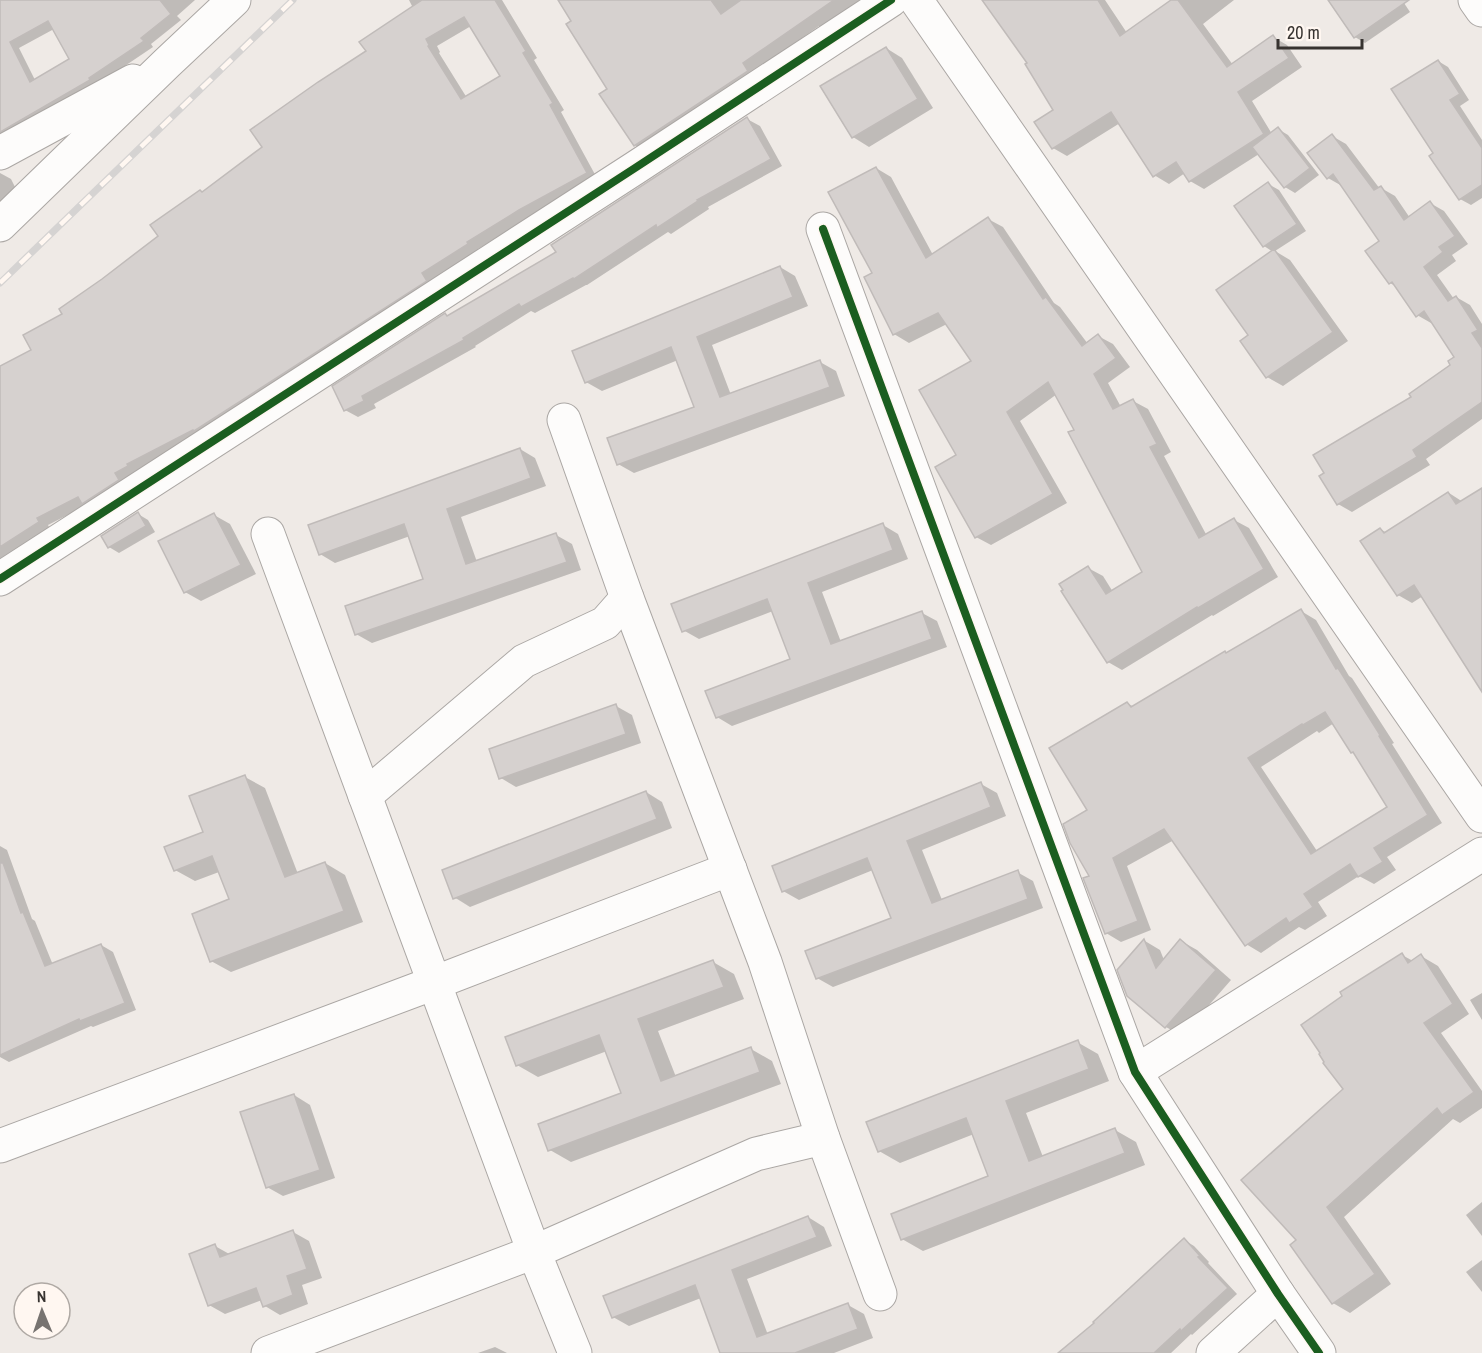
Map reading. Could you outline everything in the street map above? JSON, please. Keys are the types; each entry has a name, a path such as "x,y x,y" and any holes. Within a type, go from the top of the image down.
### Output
{"street":[{"path":"0,225 234,0"},
{"path":"0,579 891,0"},
{"path":"916,0 1482,816"},
{"path":"1475,0 1482,10"},
{"path":"0,153 167,63"},
{"path":"823,229 1135,1071 1278,1294 1319,1353"},
{"path":"564,420 627,598 765,962 823,1138 880,1294"},
{"path":"268,534 534,1252 574,1353"},
{"path":"365,796 524,661 605,623 627,598"},
{"path":"1135,1071 1482,854"},
{"path":"0,1146 730,869"},
{"path":"268,1353 534,1252 756,1154 823,1138"},
{"path":"1213,1353 1278,1294"}],"building":[{"path":"0,0 160,0 171,14 141,38 144,41 89,78 90,80 0,132","holes":["48,21 69,59 30,82 10,42"]},
{"path":"422,0 495,0 526,51 523,53 553,103 550,105 587,173 519,210 467,242 468,244 422,273 427,281 194,431 127,464 128,466 115,473 119,480 82,504 78,497 37,518 39,522 0,547 0,366 31,350 23,335 62,314 59,309 158,236 150,225 200,190 202,192 262,147 250,130 366,51 359,42","holes":["464,17 500,76 461,99 426,39"]},
{"path":"558,0 711,0 721,14 741,0 834,0 743,63 748,71 634,146 599,94 607,89 566,24 571,21"},
{"path":"982,0 1098,0 1120,36 1171,0 1178,0 1227,67 1273,35 1289,58 1238,92 1264,134 1189,182 1176,162 1153,177 1111,112 1052,149 1034,122 1053,110 1025,64 1027,63"},
{"path":"1328,0 1409,0 1354,38"},
{"path":"886,47 918,99 852,138 820,86"},
{"path":"1438,60 1460,94 1450,100 1482,148 1482,185 1459,200 1429,156 1433,153 1391,89"},
{"path":"747,117 771,159 697,200 657,228 656,225 574,279 521,307 519,304 463,338 464,340 362,396 364,401 344,411 332,386 445,313 447,316 556,252 551,245"},
{"path":"1278,127 1310,168 1284,188 1252,147"},
{"path":"1332,134 1374,190 1381,186 1404,220 1430,201 1455,236 1439,247 1443,252 1424,267 1448,301 1456,296 1478,330 1472,333 1482,348 1482,402 1413,450 1417,457 1337,505 1319,476 1324,473 1313,455 1411,397 1409,394 1450,365 1448,361 1454,357 1424,311 1416,317 1392,282 1389,284 1365,251 1379,241 1333,174 1327,179 1307,153"},
{"path":"876,167 926,258 988,217 1043,299 1046,297 1082,346 1098,334 1116,358 1094,374 1113,409 1133,399 1157,444 1150,447 1199,538 1234,518 1264,569 1197,607 1107,663 1061,591 1063,590 1059,584 1088,566 1106,594 1142,572 1068,432 1074,430 1048,382 1007,412 1053,494 975,538 935,467 956,455 919,390 971,361 938,313 893,335 864,277 872,273 828,192"},
{"path":"1268,182 1297,224 1263,247 1234,206"},
{"path":"1274,249 1333,332 1266,378 1240,341 1248,335 1216,290"},
{"path":"780,266 793,297 697,337 720,397 820,360 830,387 617,465 607,438 694,407 671,347 585,383 572,351"},
{"path":"520,448 531,478 447,509 466,564 556,533 567,562 355,635 345,606 423,579 404,524 319,555 308,525"},
{"path":"1482,488 1482,692 1414,585 1397,596 1360,541 1380,528 1384,533 1448,492 1456,504"},
{"path":"138,512 146,526 108,548 101,536"},
{"path":"214,513 241,565 184,593 158,541"},
{"path":"883,523 893,550 808,583 831,644 922,611 932,639 716,718 705,691 790,659 767,599 682,632 671,604"},
{"path":"1301,609 1428,815 1374,848 1383,862 1358,877 1350,864 1304,894 1313,907 1289,923 1286,918 1245,946 1164,829 1113,858 1138,921 1105,934 1083,878 1089,876 1070,843 1063,824 1087,810 1049,748 1127,702 1131,707 1225,651 1226,653","holes":["1325,712 1351,753 1353,752 1387,807 1311,854 1248,758"]},
{"path":"616,704 626,734 499,779 489,749"},
{"path":"245,775 285,877 325,862 344,911 210,962 192,914 229,899 212,856 174,871 164,847 203,832 189,796"},
{"path":"981,782 991,807 907,841 932,903 1018,870 1028,899 816,979 805,951 891,918 867,858 782,892 772,866"},
{"path":"646,791 657,819 453,899 442,870"},
{"path":"0,863 3,863 21,913 23,912 45,966 101,944 125,1003 80,1021 79,1019 0,1055"},
{"path":"1144,939 1156,968 1180,939 1216,970 1165,1028 1127,996 1117,970"},
{"path":"1402,953 1408,963 1421,954 1453,1004 1424,1023 1474,1092 1442,1115 1437,1108 1327,1207 1375,1274 1332,1304 1290,1245 1296,1240 1241,1180 1343,1089 1323,1063 1320,1053 1301,1025 1342,996 1340,992"},
{"path":"713,960 724,987 638,1019 661,1081 751,1047 760,1072 548,1151 538,1124 621,1093 599,1035 516,1066 505,1037"},
{"path":"1078,1040 1089,1069 1006,1101 1029,1161 1115,1128 1125,1153 901,1240 891,1214 988,1176 966,1118 878,1152 866,1122"},
{"path":"294,1094 320,1170 266,1188 240,1112"},
{"path":"808,1216 817,1237 732,1270 757,1337 848,1303 858,1329 795,1353 720,1353 695,1285 612,1318 603,1296"},
{"path":"293,1230 307,1269 287,1276 293,1295 263,1307 256,1288 208,1306 189,1254 215,1244 220,1257"},
{"path":"1184,1238 1200,1256 1198,1257 1228,1288 1181,1331 1180,1329 1154,1353 1058,1353 1094,1323"}],"railway":[{"path":"0,283 293,0"}],"cycle path":[{"path":"0,579 891,0"},
{"path":"823,229 1135,1072 1278,1294 1319,1353"}]}
